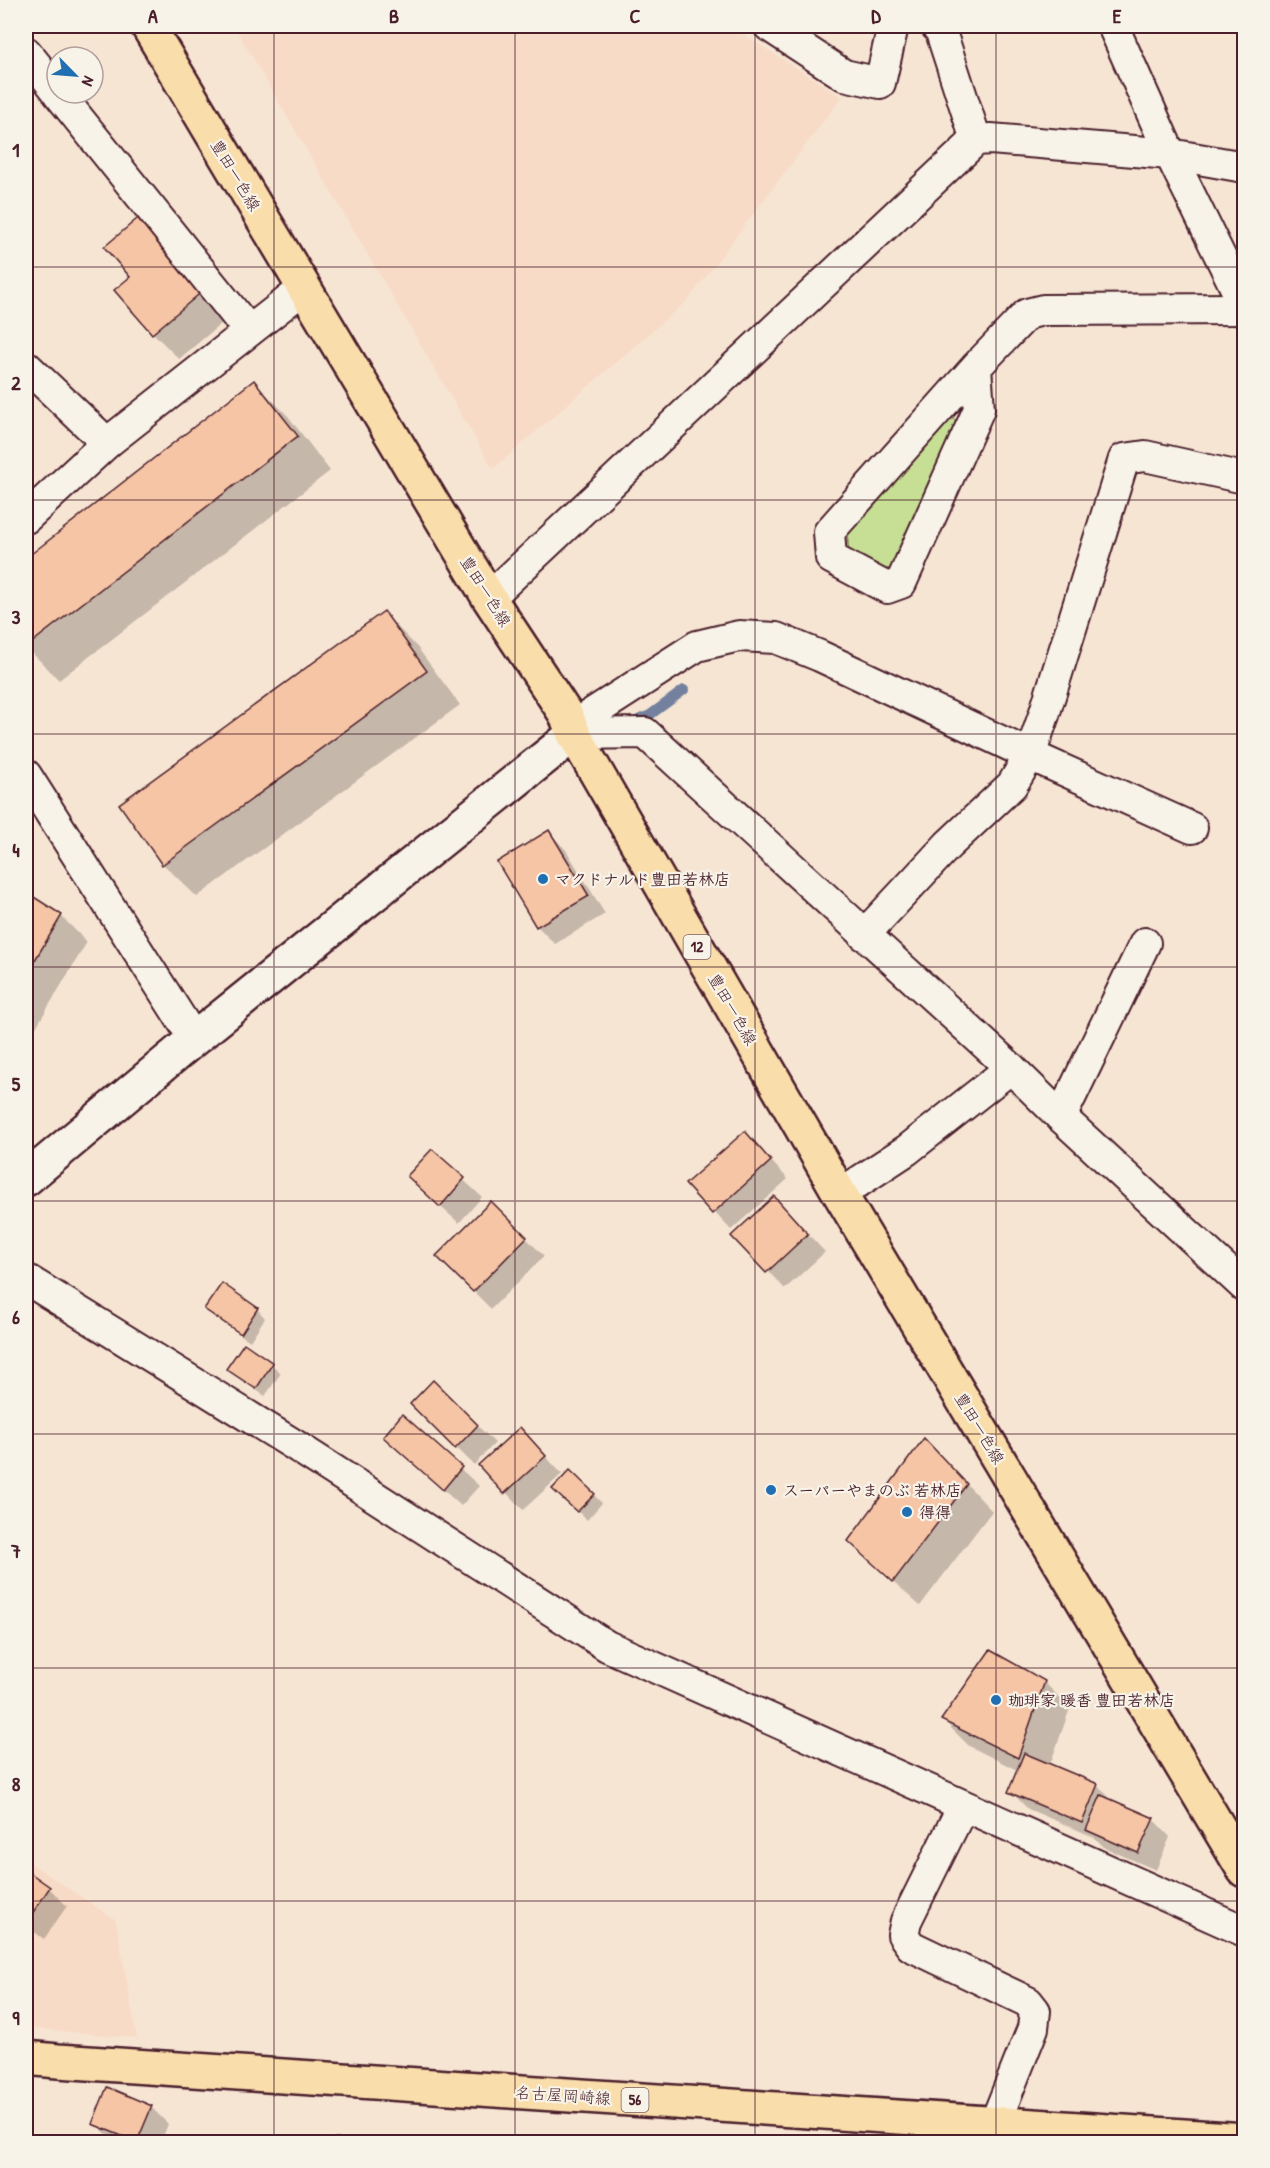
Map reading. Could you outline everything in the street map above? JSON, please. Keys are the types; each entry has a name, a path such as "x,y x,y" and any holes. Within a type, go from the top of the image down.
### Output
{"main road":[{"name":"豊田一色線","path":"148,26 489,598 565,713 840,1194 1245,1870"},
{"name":"名古屋岡崎線","path":"26,2058 1245,2140"}],"street":[{"path":"769,26 844,75 880,83 893,26"},
{"path":"936,26 940,29 976,140"},
{"path":"976,367 979,409 901,583 887,588 831,558 829,532 976,367 1027,314 1043,310 1245,307 1170,154 1113,26"},
{"path":"26,52 45,76"},
{"path":"68,105 249,331"},
{"path":"489,598 976,140 991,139 1170,154 1245,167"},
{"path":"26,518 107,443 303,289"},
{"path":"26,366 107,443"},
{"path":"864,935 948,845 1012,785 1030,755 1124,459 1145,456 1245,478"},
{"path":"26,1179 573,730 697,646 739,636 776,638 820,656 1192,828"},
{"path":"573,730 645,733 1245,1286"},
{"path":"26,775 194,1039"},
{"path":"1061,1117 1144,943"},
{"path":"840,1194 908,1150 1011,1068"},
{"path":"26,1280 283,1438 608,1646 1245,1931"},
{"path":"963,1806 906,1921 903,1935 911,1946 1028,2002 1035,2011 1033,2028 995,2123"}],"shaded area":[{"path":"234,26 730,26 842,97 688,300 493,469"},
{"path":"26,1860 116,1920 137,2038 26,2028"}],"green space":[{"path":"949,415 956,421 894,568 872,571 849,557 847,530"}],"building":[{"path":"144,213 204,290 152,334 114,290 130,277 104,247"},
{"path":"254,380 298,436 26,647 26,558"},
{"path":"384,611 427,671 162,865 119,804"},
{"name":"マクドナルド豊田若林店","path":"549,830 589,896 536,927 497,862"},
{"path":"26,892 62,915 26,975"},
{"path":"745,1131 771,1161 712,1214 685,1184"},
{"path":"432,1149 465,1178 440,1207 407,1176"},
{"path":"774,1196 808,1234 766,1273 731,1236"},
{"path":"491,1201 527,1237 473,1292 436,1256"},
{"path":"222,1283 258,1308 241,1334 204,1309"},
{"path":"244,1343 273,1363 256,1389 226,1369"},
{"path":"433,1380 478,1425 455,1449 410,1404"},
{"path":"402,1414 462,1467 443,1490 383,1437"},
{"path":"520,1427 546,1456 504,1494 478,1465"},
{"name":"得得","path":"924,1438 967,1484 893,1582 848,1541"},
{"path":"570,1470 595,1494 577,1512 552,1489"},
{"name":"珈琲家 暖香 豊田若林店","path":"990,1650 1045,1681 1018,1758 941,1720"},
{"path":"1024,1753 1098,1784 1082,1823 1008,1792"},
{"path":"1101,1795 1154,1818 1138,1853 1086,1830"},
{"path":"26,1870 50,1887 26,1923"},
{"path":"107,2087 152,2106 137,2142 92,2124"},
{"path":"26,2134 38,2142 26,2142"},
{"path":"338,2139 338,2142 295,2142"}],"waterway":[{"path":"631,723 650,715 684,690"}],"place":[{"name":"マクドナルド豊田若林店","path":"543,879"},
{"name":"スーパーやまのぶ 若林店","path":"771,1490"},
{"name":"得得","path":"907,1512"},
{"name":"珈琲家 暖香 豊田若林店","path":"996,1700"}]}
